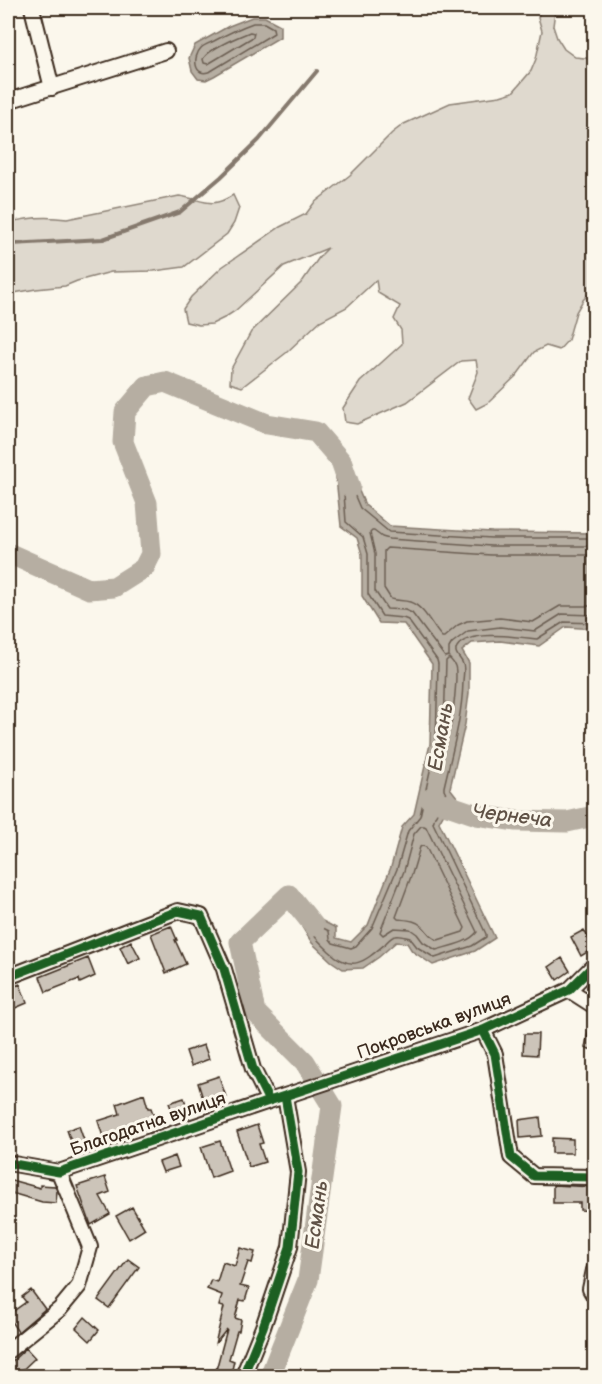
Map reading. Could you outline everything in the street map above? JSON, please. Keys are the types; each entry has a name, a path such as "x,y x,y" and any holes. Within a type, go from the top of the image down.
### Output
{"street":[{"path":"32,8 52,88"},
{"path":"8,101 166,51"},
{"path":"8,976 178,911 201,916 224,969 253,1069 269,1101"},
{"name":"Покровська вулиця","path":"291,1094 483,1030 569,990 594,965"},
{"path":"569,990 594,1006"},
{"path":"483,1030 495,1054 512,1157 534,1176 594,1177"},
{"path":"243,1377 263,1327 290,1247 298,1172 291,1094"},
{"name":"Благодатна вулиця","path":"8,1163 59,1172 291,1094"},
{"path":"8,1351 60,1309 79,1286 90,1247 59,1172"},
{"path":"594,1270 590,1289 594,1296"}],"shaded area":[{"path":"542,8 555,11 553,26 564,49 575,57 594,59 594,289 583,300 576,312 568,340 559,350 546,346 534,352 517,375 488,403 476,409 468,398 478,372 476,360 461,361 407,402 357,424 345,422 343,408 360,382 402,344 401,330 394,319 400,306 378,293 376,280 347,307 320,321 286,353 242,387 230,383 231,369 251,332 302,282 328,248 284,266 235,311 212,324 199,325 186,322 183,309 191,297 222,267 280,227 306,214 314,203 350,175 404,124 450,103 513,92 531,71 536,59 542,31 538,17"},
{"path":"233,195 239,208 227,234 184,267 154,271 111,272 65,286 8,294 8,223 22,219 67,219 179,196 212,203"}],"water":[{"path":"252,17 265,17 280,25 280,37 214,76 206,80 198,79 192,71 189,58 195,45 229,26"},
{"path":"341,461 353,477 365,505 390,526 492,532 594,533 594,629 566,627 539,646 500,641 472,643 462,651 469,663 469,693 465,724 450,788 461,802 448,806 439,822 495,938 475,951 433,965 412,951 407,943 396,942 363,968 343,969 312,943 302,927 297,904 311,915 336,928 336,938 351,942 368,925 391,867 402,827 414,814 430,744 432,664 404,624 379,623 362,596 362,554 357,538 341,526 335,468"}],"building":[{"path":"171,926 186,964 166,973 151,934"},
{"path":"584,930 594,948 581,956 571,937"},
{"path":"131,941 140,958 128,964 120,947"},
{"path":"88,958 95,976 80,983 79,979 46,992 40,977"},
{"path":"562,958 570,971 557,980 549,967"},
{"path":"20,984 27,1003 13,1009 8,989"},
{"path":"590,1022 594,1022 594,1050 585,1048"},
{"path":"524,1034 538,1034 537,1055 523,1054"},
{"path":"204,1045 209,1059 191,1066 186,1051"},
{"path":"219,1076 226,1097 205,1105 198,1083"},
{"path":"144,1094 157,1125 105,1143 98,1121 120,1114 117,1104"},
{"path":"184,1098 189,1114 175,1118 169,1103"},
{"path":"540,1117 542,1136 520,1138 519,1120"},
{"path":"257,1125 263,1143 259,1144 265,1162 249,1167 237,1132"},
{"path":"79,1126 87,1149 75,1153 67,1130"},
{"path":"552,1138 573,1139 573,1153 552,1153"},
{"path":"220,1141 230,1171 211,1178 201,1147"},
{"path":"175,1156 179,1167 163,1172 159,1162"},
{"path":"105,1177 110,1192 100,1196 110,1214 91,1225 77,1186"},
{"path":"11,1180 40,1188 40,1185 55,1186 56,1203 42,1202 8,1192"},
{"path":"553,1185 594,1187 594,1211 580,1210 580,1203 553,1203"},
{"path":"132,1207 145,1229 129,1239 116,1216"},
{"path":"240,1248 255,1252 252,1263 248,1262 240,1286 249,1288 245,1301 240,1300 235,1318 241,1320 229,1359 234,1361 231,1374 216,1370 227,1329 215,1344 224,1307 219,1306 222,1295 207,1289 211,1280 217,1282 223,1262 235,1266"},
{"path":"128,1259 139,1267 109,1308 98,1300"},
{"path":"31,1290 45,1309 18,1332 8,1315 26,1302 22,1297"},
{"path":"85,1317 99,1330 90,1341 76,1328"},
{"path":"26,1348 35,1358 15,1377 8,1377 8,1365"}],"waterway":[{"path":"8,245 103,239 180,212 259,140 317,71"},
{"name":"Есмань","path":"8,553 89,589 114,587 144,568 151,554 147,503 123,442 125,412 147,386 165,382 267,424 316,432 341,461 350,487"},
{"name":"Чернеча","path":"430,799 477,815 516,821 567,822 594,816"},
{"name":"Есмань","path":"270,1376 308,1280 332,1106 305,1062 255,1012 240,942 289,895 314,926"}],"cycle path":[{"path":"8,977 178,911 201,916 224,969 253,1069 269,1101"},
{"path":"8,1163 59,1172 483,1030 569,990 594,965"},
{"path":"483,1030 495,1054 511,1157 534,1176 594,1177"},
{"path":"243,1376 263,1327 290,1247 298,1172 285,1096"}]}
